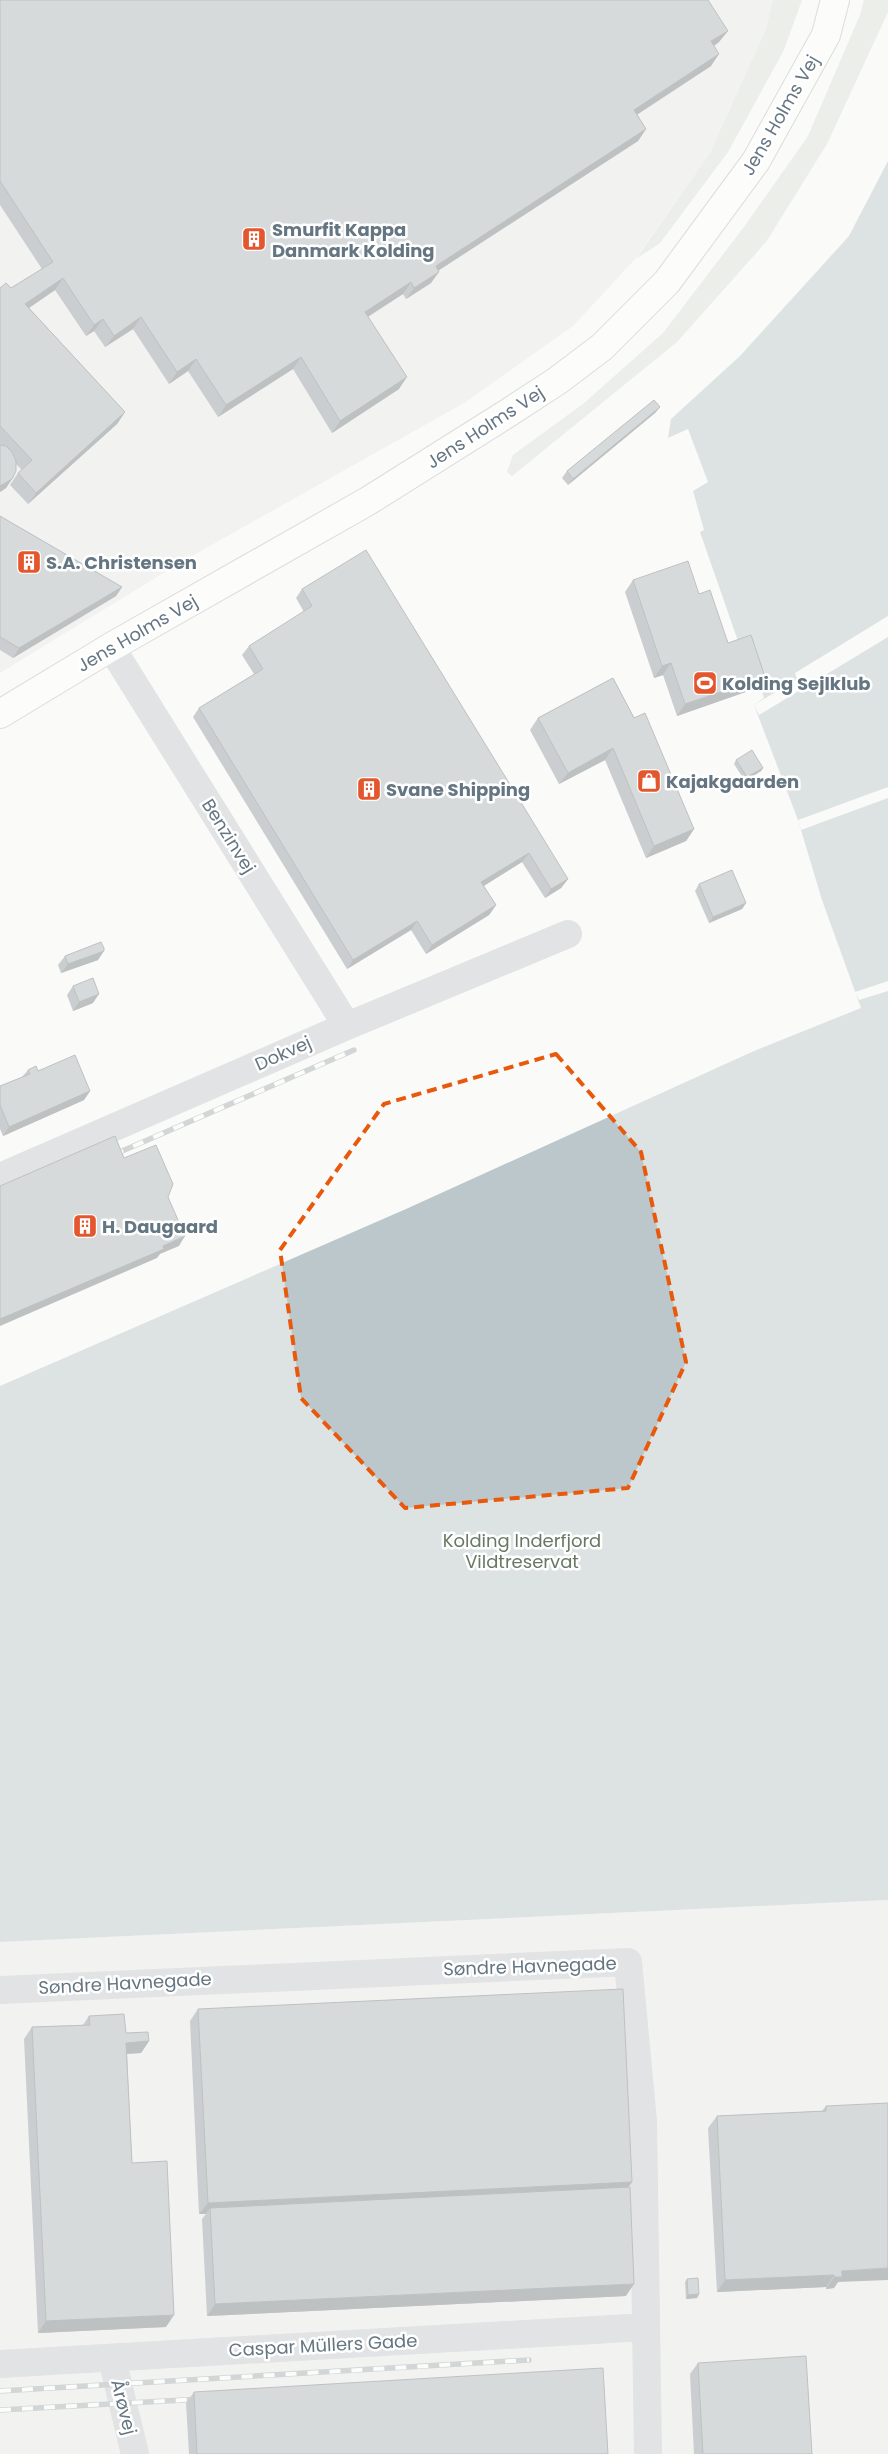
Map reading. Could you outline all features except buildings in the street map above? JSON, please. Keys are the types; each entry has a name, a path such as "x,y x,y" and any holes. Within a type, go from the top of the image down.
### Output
{"main road":[{"name":"Jens Holms Vej","path":"0,714 111,646 336,521 549,386 602,347 667,282 756,161 826,35 835,0"}],"street":[{"name":"Benzinvej","path":"111,646 346,1026"},
{"name":"Dokvej","path":"0,1177 346,1026 568,934"},
{"name":"Søndre Havnegade","path":"0,1990 628,1962 643,2121 648,2454"},
{"name":"Caspar Müllers Gade","path":"0,2364 646,2327"},
{"name":"Årøvej","path":"112,2359 135,2454"}],"highlighted area":[{"path":"556,1054 641,1152 686,1362 628,1488 405,1508 301,1398 280,1250 384,1104"}],"shaded area":[{"name":"Smurfit Kappa Danmark Kolding","path":"0,0 773,0 766,27 710,153 636,258 573,326 464,403 183,561 0,673"},
{"path":"773,0 802,0 784,50 728,152 660,243 636,259 710,153 766,28"},
{"path":"864,0 888,0 888,12 827,144 766,242 677,342 512,476 507,472 513,455 583,404 663,333 744,227 808,136 860,15"},
{"name":"Kolding Inderfjord Vildtreservat","path":"888,161 888,1900 0,1942 0,1386 406,1209 754,1051 861,1008 822,900 798,820 754,705 764,698 747,645 738,641 700,532 704,530 693,491 708,482 688,429 668,438 671,419 740,356 849,236"},
{"path":"888,1900 888,2454 0,2454 0,1942"}],"pier":[{"path":"888,616 888,637 759,715 754,705 797,679 795,673"},
{"path":"888,787 888,798 801,830 798,820"},
{"path":"888,981 888,991 859,1000 855,992"}],"railway":[{"path":"113,1155 354,1050"},
{"path":"0,2391 529,2360"},
{"path":"0,2410 202,2399"}],"place":[{"name":"Smurfit Kappa Danmark Kolding","path":"254,239"},
{"name":"S.A. Christensen","path":"29,562"},
{"name":"Kolding Sejlklub","path":"705,683"},
{"name":"Kajakgaarden","path":"649,781"},
{"name":"Svane Shipping","path":"369,789"},
{"name":"H. Daugaard","path":"85,1226"}]}
